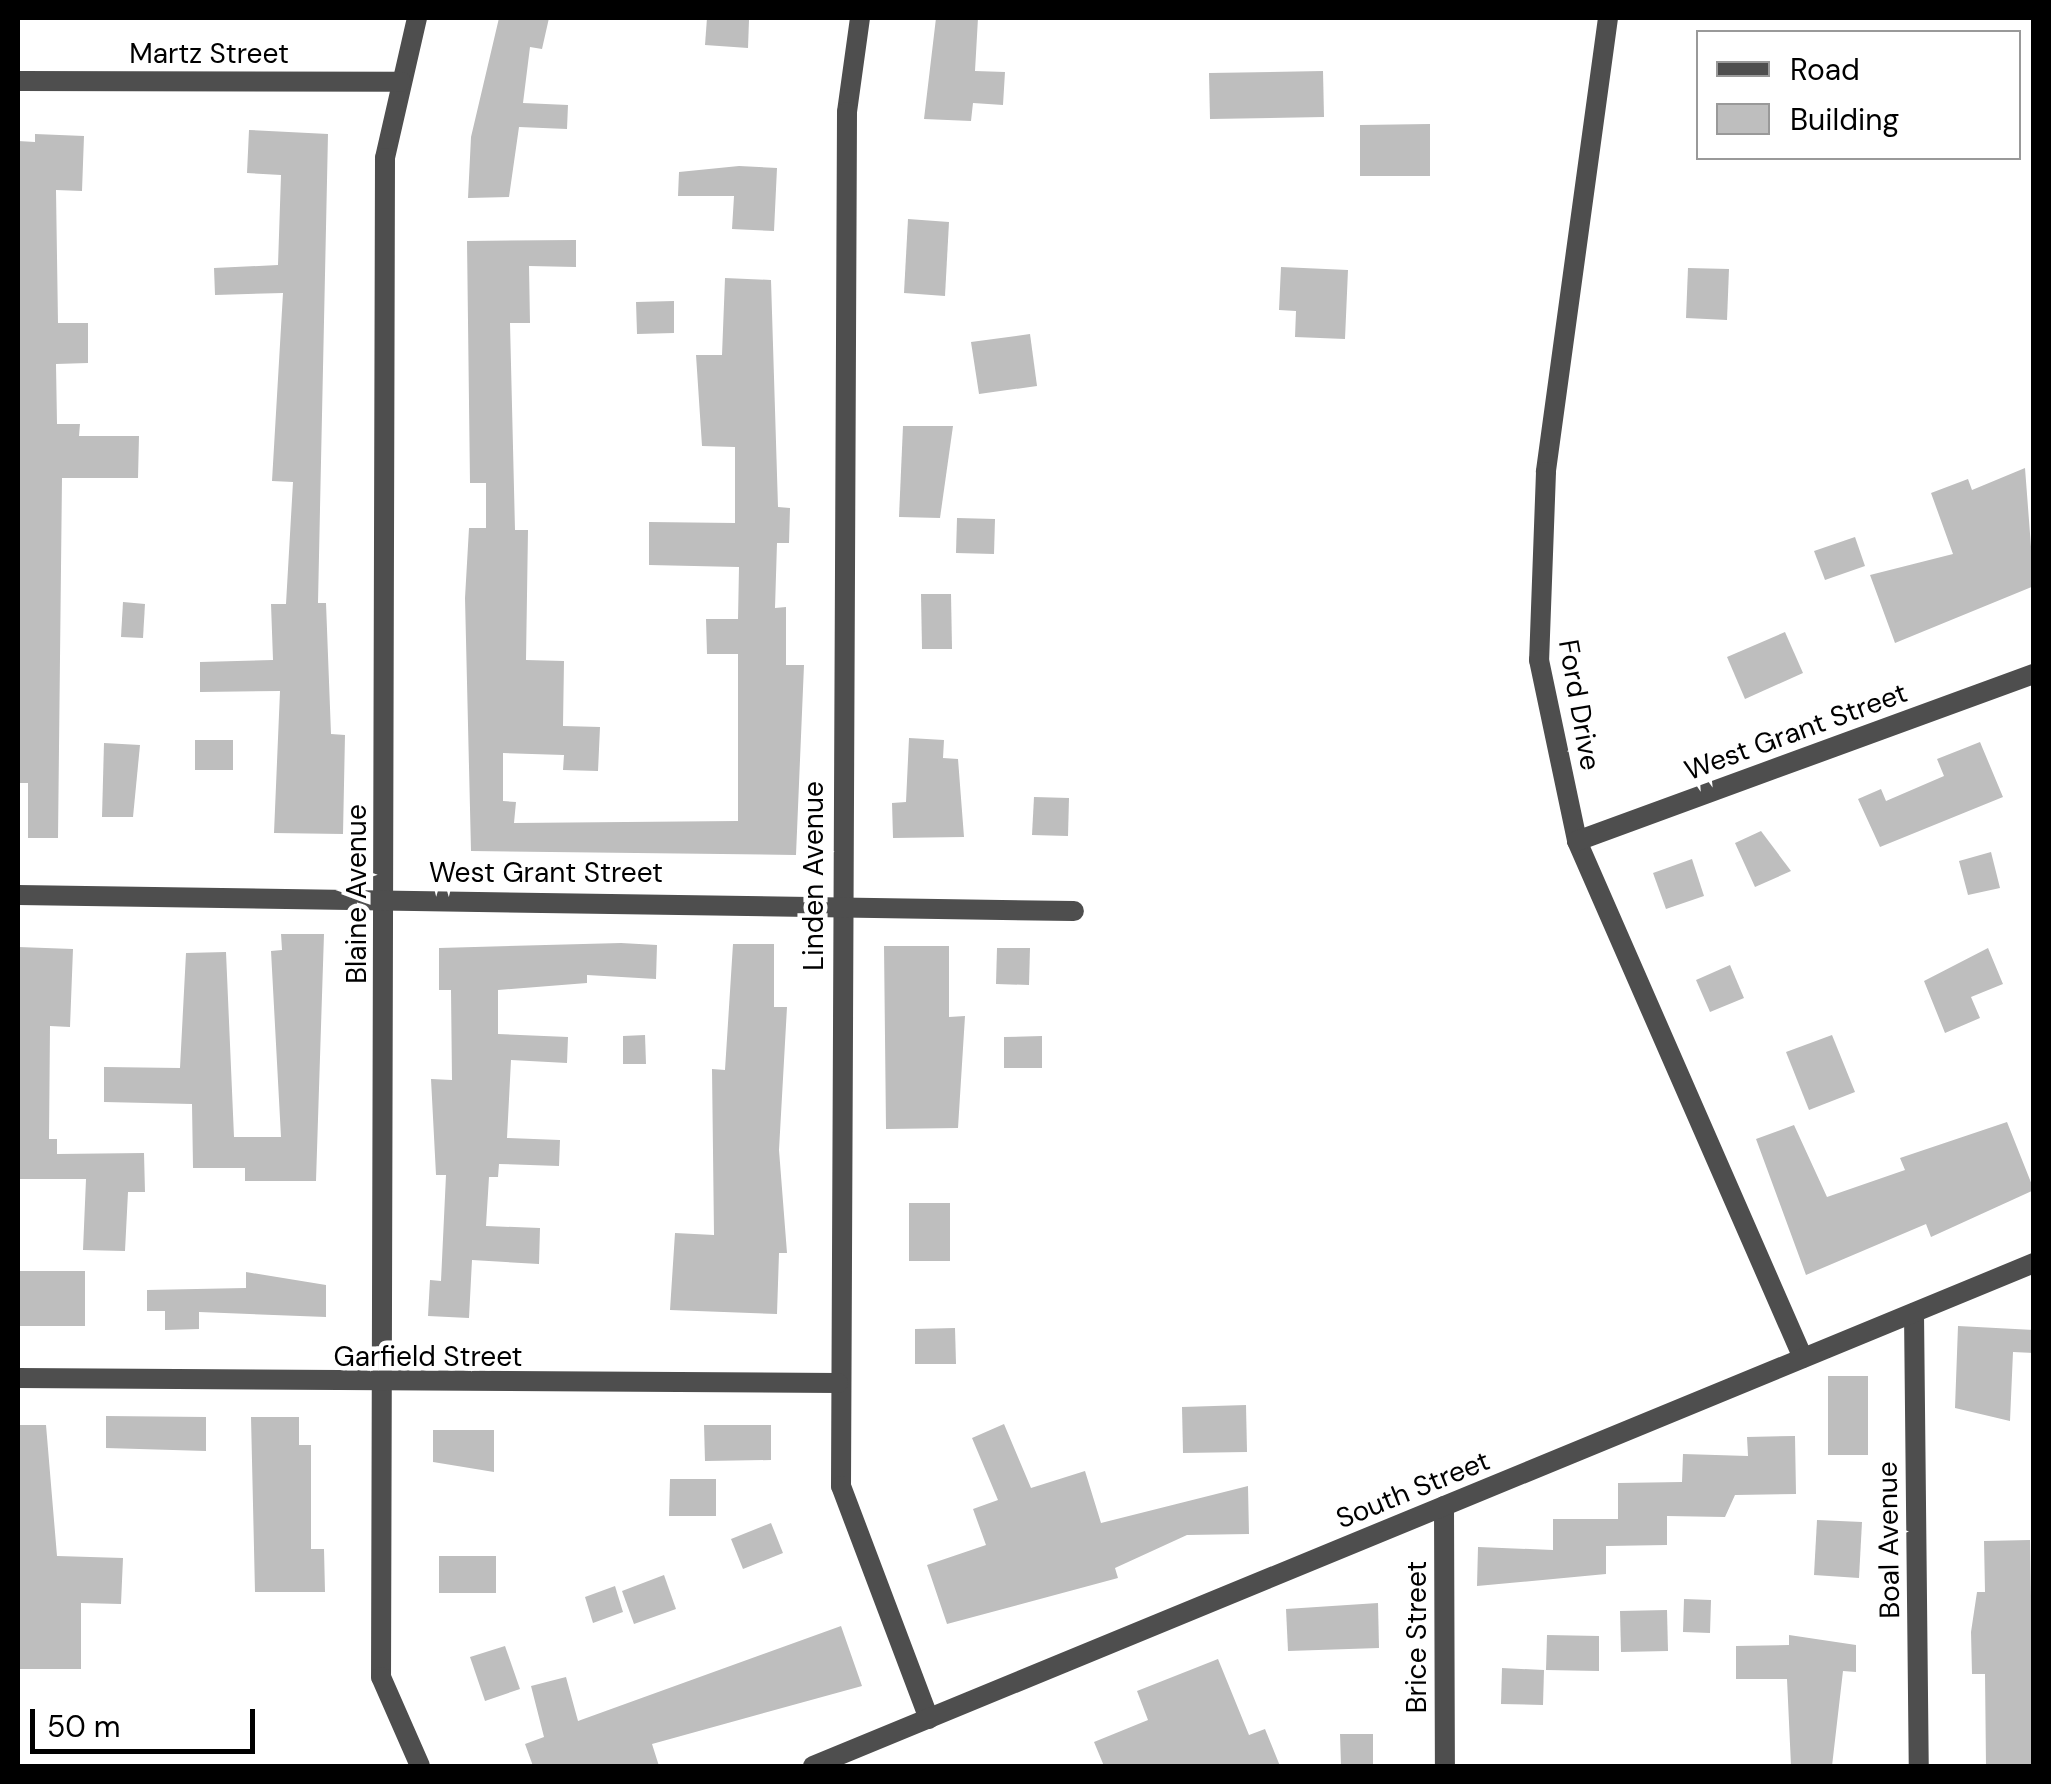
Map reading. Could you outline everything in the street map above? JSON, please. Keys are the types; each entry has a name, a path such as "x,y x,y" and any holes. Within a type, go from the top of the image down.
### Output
{"street":[{"name":"Blaine Avenue","path":"418,18 385,158 386,1386 380,1677 420,1766"},
{"name":"Linden Avenue","path":"860,18 846,112 840,1486 929,1719"},
{"name":"Ford Drive","path":"1608,18 1574,224 1536,590 1539,660 1577,841 1803,1358"},
{"name":"Martz Street","path":"18,81 401,82"},
{"name":"West Grant Street","path":"1577,841 2034,674"},
{"name":"West Grant Street","path":"18,895 842,903 1074,911"},
{"name":"South Street","path":"825,1764 2034,1263"},
{"name":"Boal Avenue","path":"1914,1312 1919,1766"},
{"name":"Garfield Street","path":"18,1378 386,1386 838,1383"},
{"name":"Brice Street","path":"1444,1506 1445,1766"}],"building":[{"path":"499,18 549,18 542,49 530,47 523,103 568,105 567,129 519,127 509,197 468,198 471,137"},
{"path":"707,18 749,20 748,48 705,45"},
{"path":"936,18 978,18 975,71 1005,72 1003,105 973,103 971,121 924,119"},
{"path":"1323,71 1324,117 1210,119 1209,73"},
{"path":"1430,124 1430,176 1360,176 1360,125"},
{"path":"249,130 328,134 318,603 326,603 331,734 345,735 343,834 274,833 280,691 200,692 200,662 273,660 271,604 286,604 293,482 272,481 283,293 215,295 214,268 278,265 281,175 247,173"},
{"path":"35,134 84,136 82,191 56,190 58,323 88,323 88,363 56,364 57,424 80,424 79,436 139,436 138,478 62,478 58,838 28,838 28,783 18,783 18,141 35,142"},
{"path":"739,166 777,168 774,231 732,229 734,196 678,196 679,172"},
{"path":"908,219 949,222 945,296 904,293"},
{"path":"576,240 576,267 529,266 530,323 510,323 515,530 528,530 526,660 564,661 563,726 600,727 598,771 563,770 564,755 503,753 503,801 516,802 514,823 738,821 738,654 707,654 706,619 738,619 739,567 649,565 649,522 735,523 735,447 702,446 696,355 722,355 725,278 771,280 778,507 790,508 789,543 777,543 775,608 786,607 786,665 804,665 796,855 471,851 465,598 469,528 486,528 486,483 470,483 467,241"},
{"path":"1281,267 1348,270 1345,339 1295,337 1296,311 1279,310"},
{"path":"1688,268 1729,269 1727,320 1686,318"},
{"path":"674,301 674,333 637,334 636,302"},
{"path":"1030,334 1037,386 979,394 971,342"},
{"path":"903,426 953,426 940,518 899,517"},
{"path":"2025,468 2034,586 1895,643 1870,575 1953,554 1931,493 1968,479 1972,490"},
{"path":"957,518 995,519 994,554 956,553"},
{"path":"1855,537 1865,566 1825,580 1814,551"},
{"path":"921,594 951,594 952,649 922,649"},
{"path":"123,602 145,604 143,638 121,637"},
{"path":"1785,632 1803,673 1745,699 1727,657"},
{"path":"909,738 944,740 943,758 958,759 964,837 893,838 892,803 906,802"},
{"path":"195,740 233,740 233,770 195,770"},
{"path":"1980,742 2003,797 1880,847 1858,799 1881,789 1886,801 1944,776 1937,759"},
{"path":"104,743 140,745 133,817 102,817"},
{"path":"1034,797 1069,798 1068,836 1032,835"},
{"path":"1761,831 1791,871 1755,887 1735,843"},
{"path":"1991,852 2000,888 1968,895 1959,861"},
{"path":"1692,859 1704,896 1666,909 1653,873"},
{"path":"281,934 324,934 316,1181 245,1181 245,1168 193,1168 192,1104 104,1102 104,1067 180,1068 186,953 226,952 234,1137 281,1137 271,951 282,950"},
{"path":"733,944 774,944 774,1007 787,1007 779,1150 787,1253 779,1253 777,1314 670,1310 675,1233 714,1235 712,1069 725,1070"},
{"path":"657,945 656,979 587,975 587,983 498,990 498,1034 568,1037 567,1063 511,1060 507,1138 560,1140 559,1166 499,1164 498,1177 489,1177 486,1226 540,1228 539,1264 472,1260 469,1318 428,1316 430,1280 441,1281 446,1175 436,1175 431,1079 452,1080 451,990 439,990 439,948"},
{"path":"884,946 949,946 949,1017 965,1016 958,1128 886,1129"},
{"path":"18,947 73,949 70,1027 50,1026 49,1139 57,1139 57,1154 144,1153 145,1192 128,1192 125,1251 83,1250 86,1179 18,1179"},
{"path":"997,948 1030,948 1029,985 996,984"},
{"path":"1988,948 2003,984 1971,997 1980,1018 1945,1033 1924,981"},
{"path":"1730,965 1744,998 1710,1012 1696,980"},
{"path":"645,1035 646,1064 623,1064 623,1036"},
{"path":"1832,1035 1855,1092 1809,1110 1786,1052"},
{"path":"1042,1036 1042,1068 1004,1068 1004,1037"},
{"path":"2007,1122 2034,1190 1931,1237 1926,1224 1806,1275 1756,1139 1794,1125 1827,1197 1905,1170 1900,1158"},
{"path":"909,1203 950,1203 950,1261 909,1261"},
{"path":"18,1271 85,1271 85,1326 18,1326"},
{"path":"246,1272 326,1285 326,1317 199,1312 199,1329 165,1330 165,1311 147,1311 147,1290 246,1288"},
{"path":"1958,1326 2034,1330 2034,1353 2013,1352 2010,1421 1955,1408"},
{"path":"955,1328 956,1364 915,1364 915,1329"},
{"path":"1828,1376 1868,1376 1868,1455 1828,1455"},
{"path":"1246,1405 1247,1452 1183,1453 1182,1407"},
{"path":"106,1416 206,1417 206,1451 106,1448"},
{"path":"251,1417 299,1417 299,1445 311,1445 311,1549 324,1549 325,1592 255,1592"},
{"path":"1004,1424 1031,1488 1085,1471 1101,1523 1248,1486 1249,1534 1187,1535 1115,1568 1118,1578 947,1624 927,1565 986,1545 973,1509 998,1500 972,1438"},
{"path":"18,1425 46,1425 57,1556 123,1558 121,1604 81,1603 81,1669 18,1669"},
{"path":"704,1425 771,1425 771,1460 705,1461"},
{"path":"433,1430 494,1430 494,1472 433,1462"},
{"path":"1795,1436 1796,1494 1735,1495 1725,1517 1667,1516 1667,1545 1606,1546 1606,1574 1477,1586 1478,1547 1553,1550 1553,1519 1618,1519 1618,1483 1682,1482 1683,1454 1748,1456 1747,1437"},
{"path":"670,1479 716,1479 716,1516 669,1516"},
{"path":"1817,1520 1862,1522 1859,1578 1814,1575"},
{"path":"771,1523 783,1553 743,1569 731,1539"},
{"path":"2030,1540 2034,1766 1986,1766 1985,1674 1972,1674 1971,1632 1977,1592 1985,1592 1984,1541"},
{"path":"439,1556 496,1556 496,1593 439,1593"},
{"path":"664,1575 676,1609 634,1624 622,1591"},
{"path":"615,1586 623,1612 593,1623 585,1597"},
{"path":"1684,1599 1711,1600 1710,1633 1683,1632"},
{"path":"1378,1603 1379,1648 1288,1651 1286,1609"},
{"path":"1667,1610 1668,1651 1621,1652 1620,1611"},
{"path":"841,1626 862,1686 652,1744 659,1766 533,1766 525,1744 544,1737 531,1686 566,1677 578,1721"},
{"path":"1547,1635 1599,1636 1599,1671 1546,1670"},
{"path":"1789,1635 1856,1645 1856,1672 1843,1671 1832,1766 1791,1766 1787,1679 1736,1679 1736,1646 1789,1645"},
{"path":"505,1646 520,1689 485,1701 470,1657"},
{"path":"1218,1659 1249,1735 1265,1729 1280,1766 1104,1766 1094,1742 1148,1720 1137,1691"},
{"path":"1502,1668 1544,1670 1543,1705 1501,1704"},
{"path":"1340,1734 1373,1734 1373,1766 1341,1766"}]}
